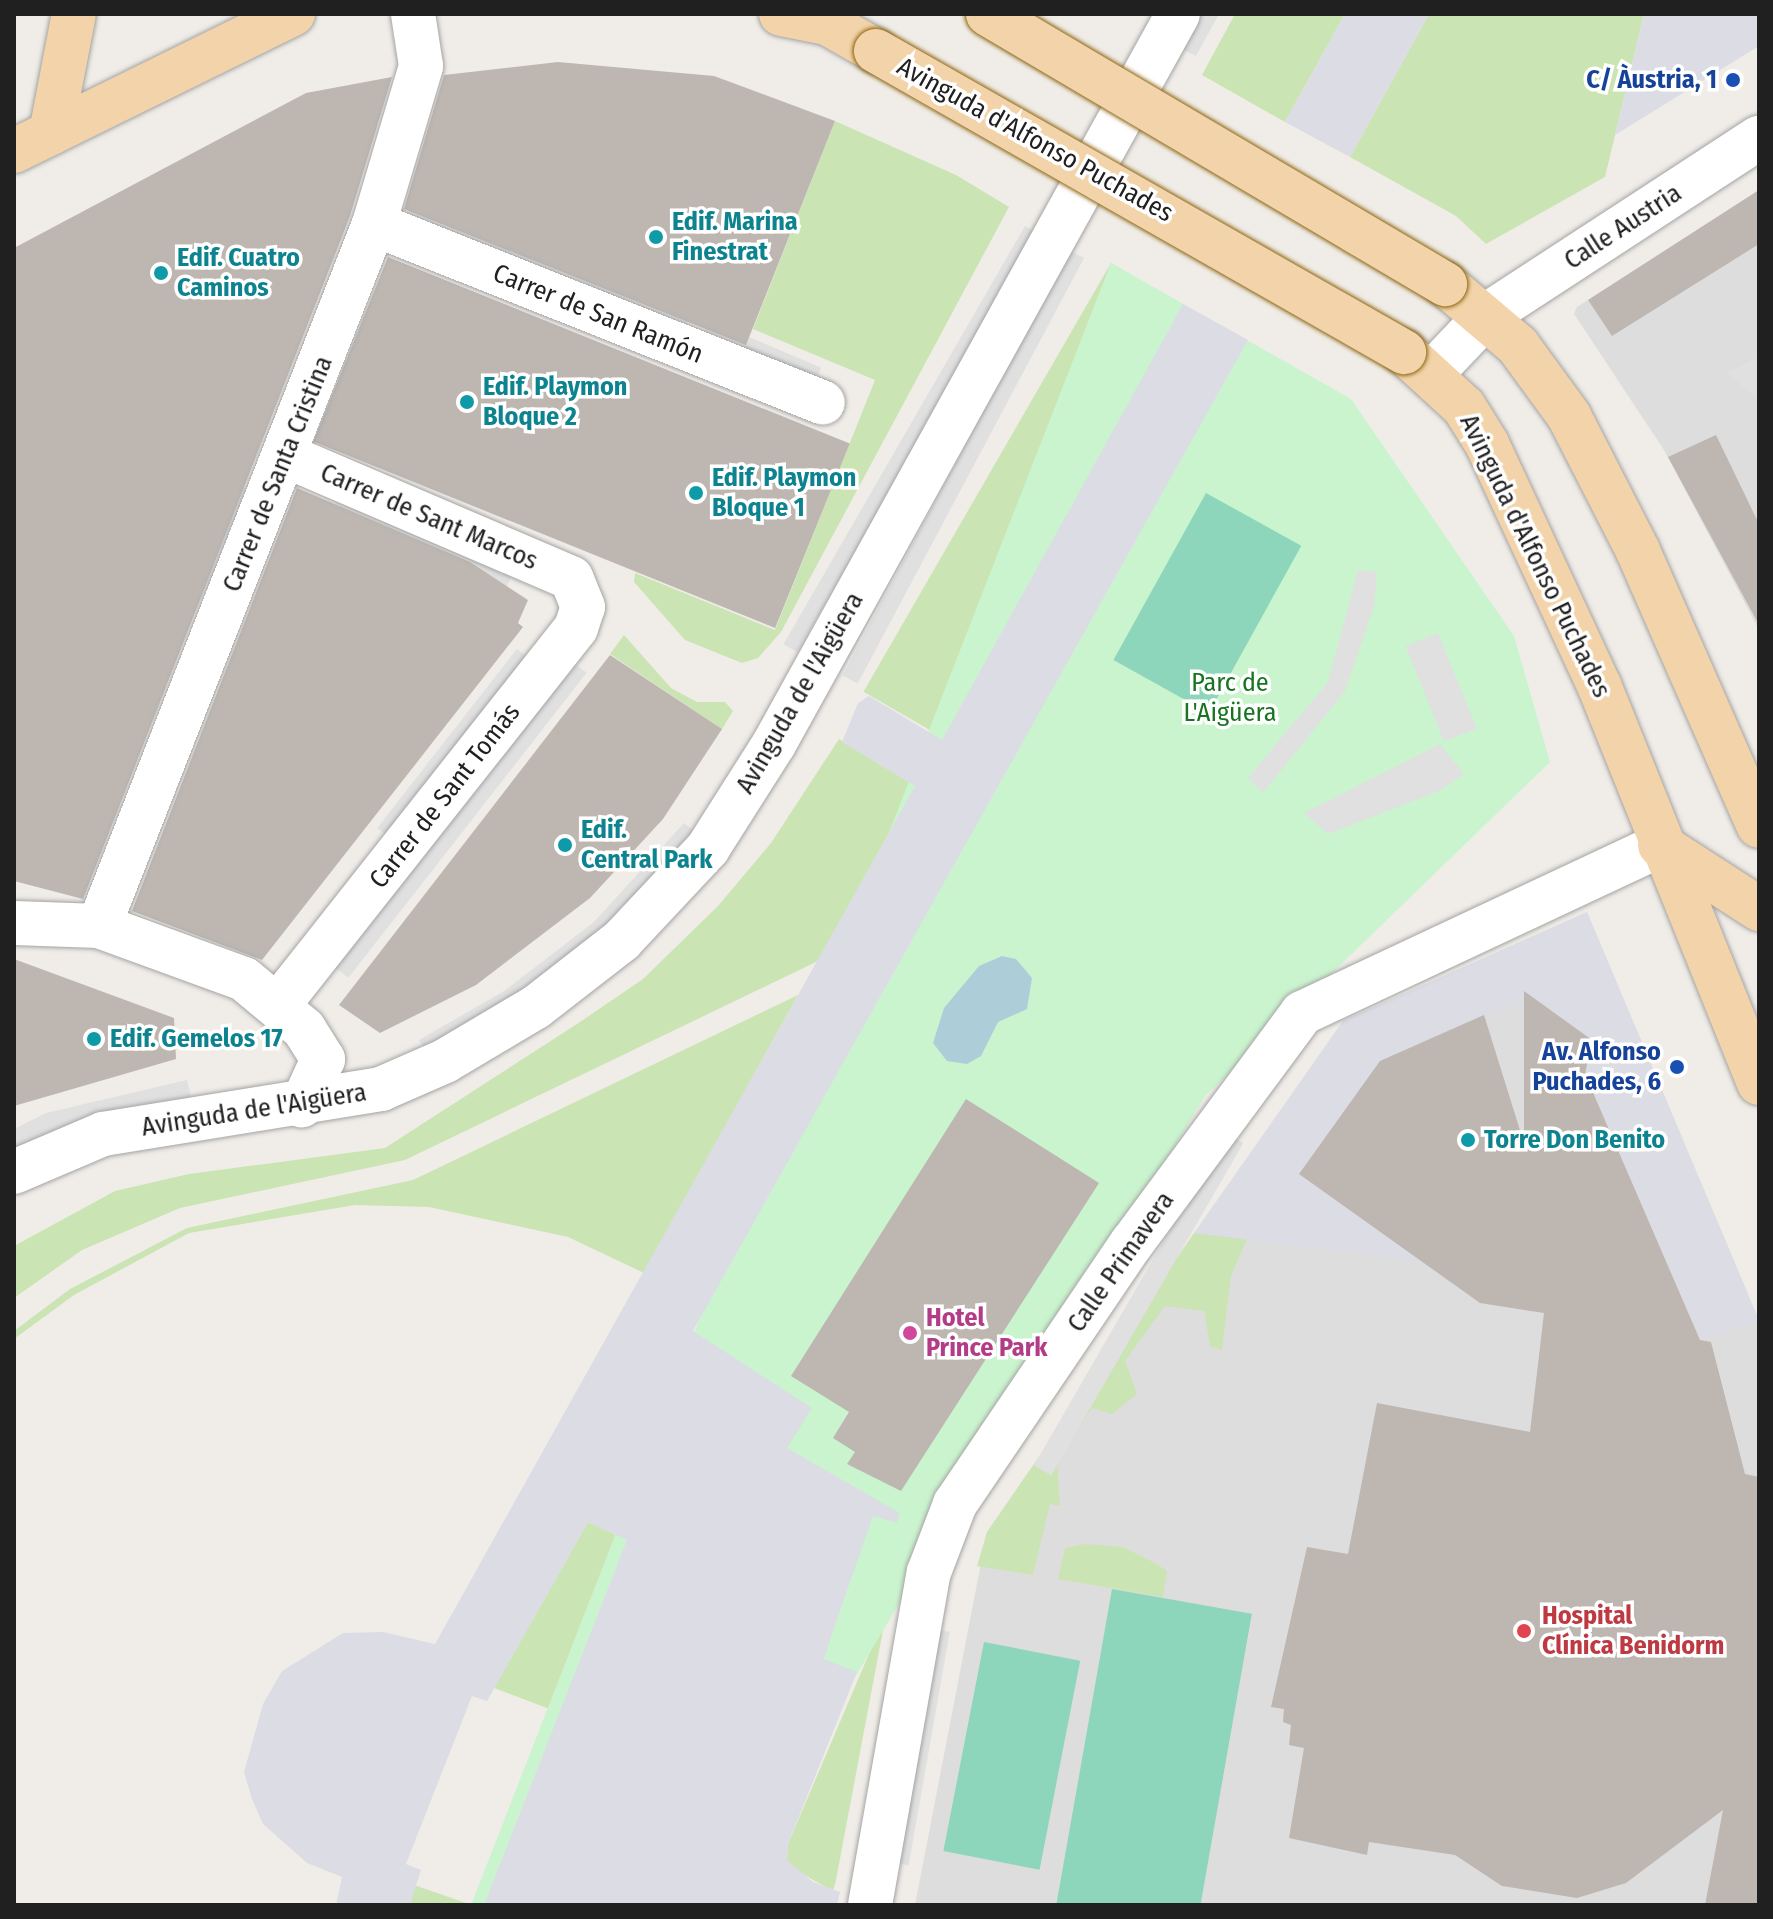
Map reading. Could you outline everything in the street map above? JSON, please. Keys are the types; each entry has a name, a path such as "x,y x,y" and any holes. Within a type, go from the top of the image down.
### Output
{"main road":[{"path":"33,142 74,14"},
{"path":"33,142 293,14"},
{"name":"Avinguda d'Alfonso Puchades","path":"781,14 827,23 1418,362 1487,444 1599,685 1660,845 1759,1083"},
{"path":"988,14 1445,284 1487,315 1543,379 1591,455 1759,826"},
{"path":"1660,845 1759,909"}],"street":[{"name":"Carrer de Santa Cristina","path":"99,926 286,456 374,224 421,66 413,14"},
{"name":"Avinguda de l'Aigüera","path":"14,1172 103,1134 302,1105 381,1089 445,1061 536,1007 622,940 708,848 812,677 1178,14"},
{"name":"Calle Austria","path":"1418,362 1759,138"},
{"name":"Carrer de San Ramón","path":"374,224 823,403"},
{"name":"Carrer de Sant Marcos","path":"286,456 571,578"},
{"name":"Carrer de Sant Tomás","path":"279,1004 576,628 583,607 571,578"},
{"name":"Calle Primavera","path":"870,1905 929,1572 955,1504 1132,1243 1302,1013 1660,845"},
{"path":"14,923 99,926 203,959 279,1004 323,1059 302,1105"}],"shaded area":[{"path":"1198,14 1219,14 1196,56 1179,48"},
{"path":"1345,14 1429,14 1350,157 1285,122"},
{"path":"1644,14 1759,14 1759,46 1615,135"},
{"path":"1759,190 1759,630 1664,450 1574,314 1577,307"},
{"path":"412,204 691,311 685,327 406,220"},
{"path":"1025,226 1039,234 797,652 784,644"},
{"path":"1069,250 1084,258 858,684 843,676"},
{"path":"1183,304 1248,340 693,1331 812,1408 787,1448 900,1513 897,1523 873,1516 835,1625 824,1659 857,1672 788,1844 787,1860 813,1882 840,1892 837,1905 484,1905 627,1540 588,1522 487,1701 472,1696 406,1864 421,1870 410,1905 336,1905 342,1877 307,1863 263,1824 252,1799 244,1772 263,1704 282,1671 343,1633 383,1632 435,1644 915,786 842,742 858,703 869,696 942,740"},
{"path":"709,320 821,368 815,383 702,336"},
{"path":"1759,357 1759,399 1726,373"},
{"path":"236,484 251,491 71,878 56,871"},
{"path":"339,496 514,570 507,586 332,512"},
{"path":"1358,570 1377,572 1374,606 1345,691 1263,793 1248,778 1328,682"},
{"path":"1438,633 1477,728 1444,742 1406,646"},
{"path":"517,649 530,659 390,838 377,828"},
{"path":"574,663 587,673 348,978 336,968"},
{"path":"1440,744 1464,774 1439,791 1328,834 1304,813"},
{"path":"684,823 698,834 649,891 548,980 426,1053 419,1040 504,991 594,922"},
{"path":"1587,912 1759,1320 1759,1905 915,1905 987,1532 1343,1021"},
{"path":"1587,912 1759,1321 1701,1340 1585,1074 1592,1040 1531,996 1380,1061 1299,1173 1420,1255 1416,1261 1194,1233 1343,1021"},
{"path":"187,1080 191,1097 14,1151 14,1129 46,1113"},
{"path":"1226,1133 1243,1143 1051,1476 1034,1466"},
{"path":"933,1629 950,1632 909,1865 892,1862"}],"green space":[{"path":"1235,14 1345,14 1285,122 1202,75"},
{"path":"1429,14 1644,14 1605,177 1486,244 1456,216 1350,157"},
{"path":"835,121 956,175 1009,207 781,632 758,658 742,663 685,640 634,582 635,573 775,630 875,380 753,329"},
{"path":"1111,263 1183,304 935,733 864,692"},
{"name":"Parc de L'Aigüera","path":"1111,263 1351,399 1514,636 1550,762 1205,1096 790,1785 763,1905 471,1905"},
{"path":"1206,493 1301,546 1209,713 1113,660"},
{"path":"624,635 671,688 697,702 725,702 733,711 722,729 610,654"},
{"path":"839,739 915,786 818,961 405,1160 180,1208 82,1250 14,1298 14,1246 115,1191 189,1174 385,1148 580,1022 643,979 718,906 771,843"},
{"path":"798,995 644,1273 568,1237 429,1207 355,1205 189,1233 74,1295 14,1339 14,1331 70,1289 187,1228 413,1180"},
{"path":"1194,1233 1247,1239 1231,1276 1222,1350 1210,1346 1204,1311 1165,1306 1125,1361 1137,1394 1112,1414 1092,1408 1057,1460 1060,1506 1050,1504 1033,1575 977,1566 987,1532"},
{"path":"588,1522 627,1540 560,1713 494,1688"},
{"path":"1085,1544 1123,1547 1157,1564 1167,1571 1163,1597 1058,1579 1065,1548"},
{"path":"1112,1589 1252,1614 1200,1905 1056,1905"},
{"path":"886,1614 833,1891 797,1871 787,1860 788,1844"},
{"path":"984,1642 1080,1661 1040,1870 943,1851"},
{"path":"414,1885 472,1905 410,1905"}],"water":[{"path":"1002,956 1016,959 1032,978 1027,1009 998,1022 981,1056 967,1064 947,1061 933,1043 944,1008 979,966"}],"building":[{"name":"Edif. Marina Finestrat","path":"558,62 714,76 835,121 746,345 404,209 444,75"},
{"path":"392,77 350,216 83,899 14,881 14,248 306,93"},
{"path":"1759,190 1759,244 1612,336 1588,300"},
{"path":"388,257 850,444 775,628 313,442"},
{"path":"1716,435 1759,524 1759,625 1668,457"},
{"path":"297,488 470,562 528,600 518,623 523,627 262,960 132,911"},
{"name":"Edif. Central Park","path":"610,655 722,729 663,819 590,898 476,985 380,1033 339,1005"},
{"name":"Edif. Gemelos 17","path":"14,959 174,1018 176,1059 14,1106"},
{"name":"Hospital Clínica Benidorm","path":"1524,991 1592,1040 1585,1074 1700,1340 1711,1342 1745,1474 1759,1477 1759,1905 1705,1905 1723,1810 1626,1883 1577,1898 1502,1886 1455,1855 1369,1842 1367,1855 1289,1838 1304,1748 1289,1745 1291,1725 1283,1722 1284,1709 1271,1707 1307,1547 1348,1554 1377,1403 1530,1432 1544,1313 1480,1303 1299,1174 1380,1061 1484,1015 1524,1143"},
{"name":"Hotel Prince Park","path":"966,1099 1099,1183 901,1491 847,1464 855,1452 833,1438 849,1412 791,1376"}],"place":[{"name":"C/ Àustria, 1","path":"1733,80"},
{"name":"Edif. Marina Finestrat","path":"656,237"},
{"name":"Edif. Cuatro Caminos","path":"161,273"},
{"name":"Edif. Playmon Bloque 2","path":"467,402"},
{"name":"Edif. Playmon Bloque 1","path":"696,493"},
{"name":"Edif. Central Park","path":"565,845"},
{"name":"Edif. Gemelos 17","path":"94,1039"},
{"name":"Av. Alfonso Puchades, 6","path":"1677,1067"},
{"name":"Torre Don Benito","path":"1468,1140"},
{"name":"Hotel Prince Park","path":"910,1333"},
{"name":"Hospital Clínica Benidorm","path":"1524,1631"}]}
